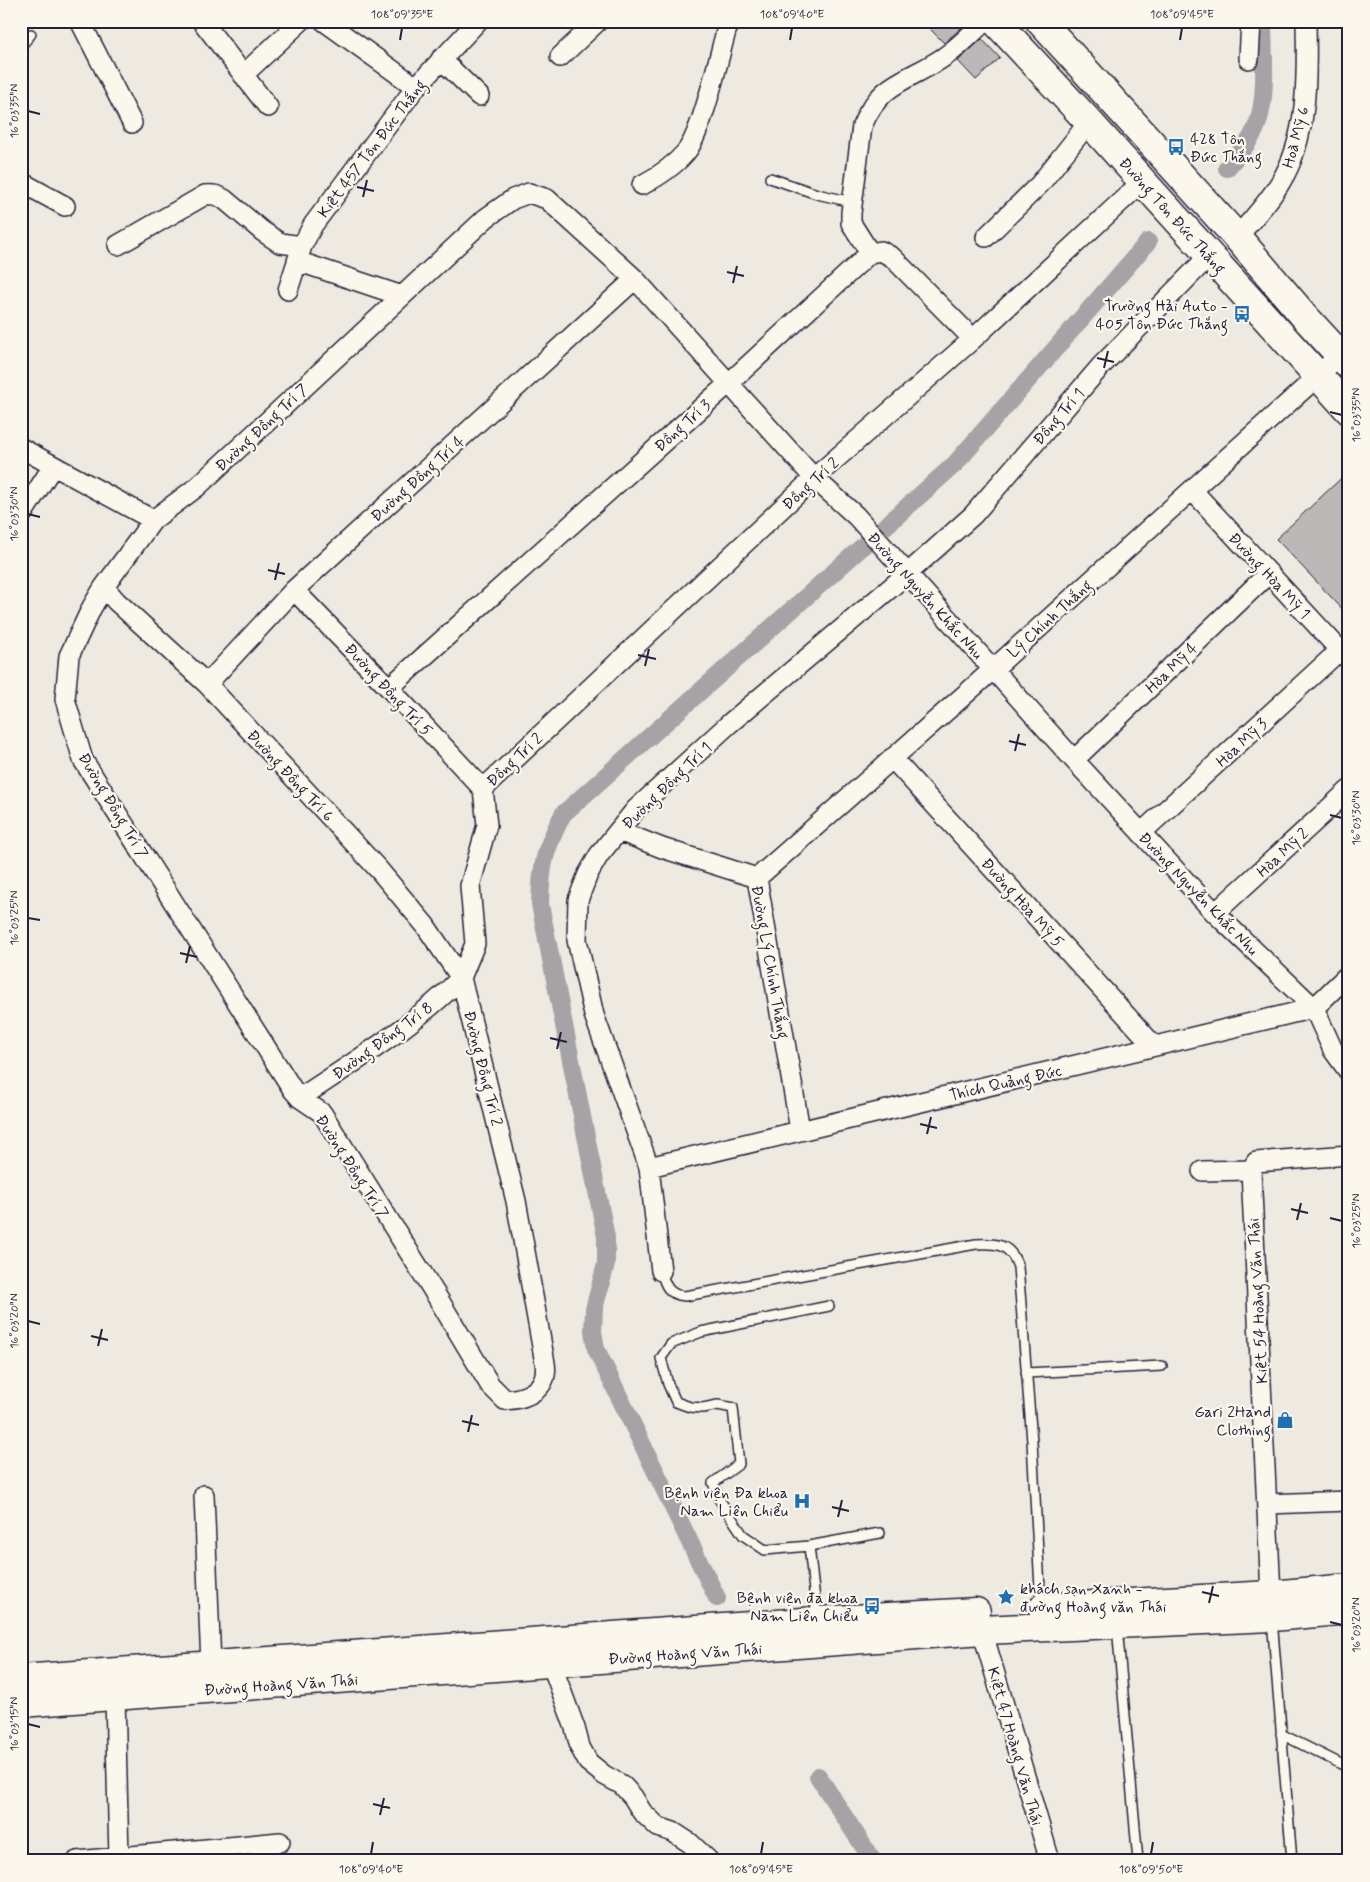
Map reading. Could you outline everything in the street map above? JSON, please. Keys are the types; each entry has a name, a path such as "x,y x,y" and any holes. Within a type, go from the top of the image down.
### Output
{"main road":[{"name":"Đường Tôn Đức Thắng","path":"996,21 1349,410"},
{"name":"Đường Tôn Đức Thắng","path":"1040,21 1237,237 1304,317 1346,355"},
{"name":"Đường Hoàng Văn Thái","path":"21,1703 551,1663 824,1628 982,1630 1116,1623 1271,1606 1349,1588"},
{"name":"Đường Hoàng Văn Thái","path":"21,1679 211,1665 824,1628 1041,1608 1271,1606 1349,1610"}],"street":[{"path":"80,21 132,123"},
{"path":"202,21 268,107"},
{"path":"243,75 301,21"},
{"path":"324,21 416,87"},
{"name":"Kiệt 457 Tôn Đức Thắng","path":"288,290 300,254 313,225 416,87 478,21"},
{"path":"973,340 892,257 881,251 870,253 851,223 862,126 867,113 875,101 885,90 945,57 986,21"},
{"path":"1249,59 1251,21"},
{"name":"Hoà Mỹ 6","path":"1237,237 1265,205 1281,182 1293,155 1308,81 1306,21"},
{"path":"560,57 593,23"},
{"path":"642,185 653,179 685,154 691,146 704,110 727,24"},
{"path":"441,59 479,96"},
{"path":"986,238 1040,184 1089,122"},
{"path":"21,182 65,206"},
{"name":"Đồng Trí 2","path":"483,789 814,478 973,340 1142,182"},
{"name":"Đường Nguyễn Khắc Nhu","path":"529,193 547,198 635,279 814,478 856,516 992,670 1141,833 1216,913 1314,1008"},
{"name":"Đường Đồng Trí 7","path":"529,193 513,199 486,218 197,486 153,520 104,587 92,607 69,656 65,698 83,760 300,1098 322,1113 490,1385 505,1400 519,1399 529,1395 542,1382 547,1373 543,1349"},
{"path":"118,245 206,196 217,195 262,232 300,254 402,296"},
{"name":"Đồng Trí 3","path":"390,688 728,384 870,253"},
{"name":"Đồng Trí 1","path":"901,568 973,515 1101,366 1209,256"},
{"name":"Đường Đồng Trí 4","path":"207,684 294,590 635,279"},
{"name":"Lý Chính Thắng","path":"757,878 992,670 1318,376 1346,355"},
{"path":"21,448 153,520"},
{"path":"21,516 53,466"},
{"name":"Đường Hòa Mỹ 1","path":"1192,490 1344,655"},
{"name":"Đường Đồng Trí 1","path":"661,1271 649,1167 594,1014 577,940 578,900 588,874 600,855 636,809 901,568"},
{"name":"Hòa Mỹ 4","path":"1074,760 1269,573"},
{"name":"Đường Đồng Trí 6","path":"104,587 116,601 207,684 379,870 425,925 461,978"},
{"name":"Đường Đồng Trí 5","path":"294,590 390,688 483,789"},
{"name":"Hòa Mỹ 3","path":"1141,833 1344,655"},
{"name":"Đường Hòa Mỹ 5","path":"892,758 1154,1046"},
{"path":"461,978 475,944 470,886 487,825 483,789"},
{"name":"Hòa Mỹ 2","path":"1216,913 1349,790"},
{"name":"Đường Lý Chính Thắng","path":"619,831 662,848 757,878 800,1130"},
{"path":"1349,974 1314,1008 1333,1050 1349,1072"},
{"name":"Đường Đồng Trí 8","path":"300,1098 368,1053 445,995 461,978"},
{"name":"Đường Đồng Trí 2","path":"461,978 516,1201 543,1349"},
{"name":"Thích Quảng Đức","path":"649,1167 1314,1008"},
{"path":"1202,1171 1251,1170 1256,1162 1349,1156"},
{"name":"Kiệt 54 Hoàng Văn Thái","path":"1251,1170 1271,1606"},
{"path":"204,1495 211,1665"},
{"path":"1267,1504 1349,1501"},
{"name":"Kiệt 47 Hoàng Văn Thái","path":"982,1630 1050,1861"},
{"path":"551,1663 580,1747 588,1762 604,1775 622,1785 642,1812 658,1827 672,1832 690,1843 709,1861"},
{"path":"115,1696 119,1857"},
{"path":"77,1861 280,1842"}],"lane":[{"path":"21,46 30,34"},
{"path":"770,178 817,194 852,202"},
{"path":"661,1271 668,1290 678,1296 685,1296 976,1244 997,1244 1011,1252 1018,1267 1041,1608"},
{"path":"829,1306 701,1332 671,1344 661,1358 668,1384 676,1402 690,1407 703,1408 718,1405 733,1408 739,1464 712,1482 719,1499 742,1535 766,1550 808,1546 880,1533"},
{"path":"1026,1372 1162,1366"},
{"path":"808,1546 824,1628"},
{"path":"1271,1606 1280,1734 1292,1861"},
{"path":"1116,1623 1138,1861"},
{"path":"1280,1734 1349,1768"}],"building":[{"path":"922,21 965,21 967,23 944,43"},
{"path":"982,39 1000,58 976,80 958,61"},
{"path":"1349,471 1349,616 1276,539"}],"waterway":[{"path":"1227,168 1251,137 1260,115 1264,81 1263,21"},
{"path":"717,1598 596,1349 593,1331 594,1309 606,1264 606,1237 540,904 541,878 548,847 563,814 955,464 1148,242"},
{"path":"818,1776 873,1861"}],"place":[{"name":"428 Tôn Đức Thắng","path":"1176,147"},
{"name":"Trường Hải Auto - 405 Tôn Đức Thắng","path":"1242,314"},
{"name":"Gari 2Hand Clothing","path":"1285,1420"},
{"name":"Bệnh viện Đa khoa Nam Liên Chiểu","path":"802,1501"},
{"name":"khách sạn Xanh - đường Hoàng văn Thái","path":"1006,1597"},
{"name":"Bệnh viện đa khoa Nam Liên Chiểu","path":"872,1606"}]}
